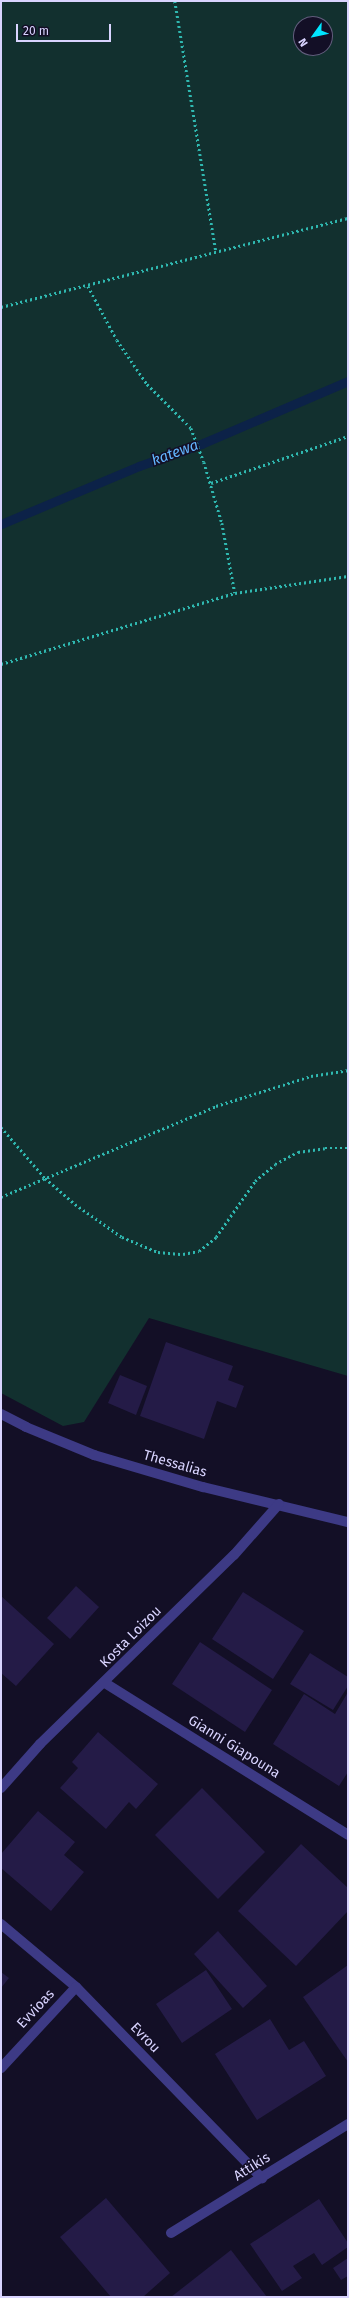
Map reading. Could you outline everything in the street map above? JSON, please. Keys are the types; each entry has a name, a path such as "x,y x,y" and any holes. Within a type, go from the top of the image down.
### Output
{"street":[{"name":"Thessalias","path":"1,1414 26,1428 94,1455 203,1487 279,1504 348,1522"},
{"name":"Kosta Loizou","path":"1,1788 40,1744 105,1683 234,1555 279,1504"},
{"name":"Gianni Giapouna","path":"105,1683 348,1835"},
{"name":"Evrou","path":"1,1924 76,1987 262,2178"},
{"name":"Evvioas","path":"1,2068 76,1987"},
{"name":"Attikis","path":"171,2234 348,2124"}],"path":[{"path":"175,1 216,252"},
{"path":"1,307 88,286 348,218"},
{"path":"88,286 117,340 147,384 191,428 211,483 222,523 235,593"},
{"path":"211,483 348,436"},
{"path":"1,664 235,593 348,576"},
{"path":"1,1197 216,1106 311,1076 348,1070"},
{"path":"1,1127 45,1178 76,1204 122,1237 158,1252 183,1254 199,1251 216,1237 255,1181 275,1164 298,1152 325,1148 348,1148"}],"green space":[{"path":"1,1 348,1 348,1376 149,1318 84,1422 63,1426 1,1393"}],"building":[{"path":"166,1342 233,1366 228,1380 244,1386 236,1408 217,1401 204,1439 140,1416"},
{"path":"120,1375 147,1386 136,1415 108,1403"},
{"path":"76,1586 99,1607 70,1639 47,1618"},
{"path":"243,1592 304,1631 273,1679 212,1639"},
{"path":"1,1596 54,1644 16,1686 1,1673"},
{"path":"200,1642 272,1690 245,1732 172,1684"},
{"path":"310,1653 348,1677 348,1686 333,1710 290,1684"},
{"path":"348,1692 348,1772 339,1786 273,1744 304,1694 335,1714"},
{"path":"98,1732 158,1784 136,1809 129,1802 106,1829 60,1788 78,1768 72,1762"},
{"path":"202,1788 265,1852 218,1899 155,1835"},
{"path":"38,1811 75,1842 64,1855 84,1872 51,1911 1,1868 1,1854"},
{"path":"301,1844 348,1888 348,1911 296,1966 238,1911"},
{"path":"218,1931 267,1986 243,2008 194,1954"},
{"path":"348,1965 348,2062 303,1997"},
{"path":"206,1970 232,2009 182,2043 156,2004"},
{"path":"1,1972 9,1978 1,1988"},
{"path":"270,2019 289,2050 304,2041 326,2076 257,2120 215,2054"},
{"path":"106,2198 170,2273 143,2297 111,2297 60,2237"},
{"path":"319,2199 348,2243 348,2247 322,2265 314,2253 293,2266 302,2278 282,2291 250,2244"},
{"path":"231,2250 267,2297 171,2297"},
{"path":"348,2258 348,2276 341,2280 333,2268"}],"waterway":[{"name":"katewa","path":"1,524 139,466 201,444 348,381"}]}
